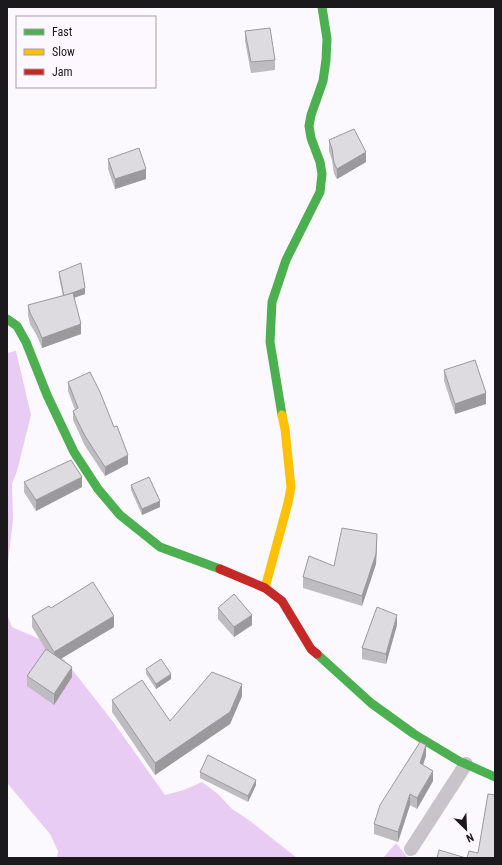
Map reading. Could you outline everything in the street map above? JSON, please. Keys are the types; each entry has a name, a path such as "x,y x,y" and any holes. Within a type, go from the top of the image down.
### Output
{"street":[{"path":"265,588 291,487 285,429 270,342 272,302 286,260 320,192 322,174 320,162 311,138 309,126 311,115 323,81 326,60 327,39 322,7"},
{"path":"7,319 17,326 26,342 47,394 74,452 98,489 120,515 160,547 225,570 265,588 282,601 311,649 371,703 414,734 466,764 495,777"}],"lane":[{"path":"411,849 466,764"}],"shaded area":[{"path":"16,351 31,415 17,471 12,484 13,519 7,571 7,353"},
{"path":"7,614 12,627 53,645 114,723 165,795 184,790 202,782 218,794 232,809 249,820 297,858 57,858 58,851 50,834 7,783"},
{"path":"396,843 407,857 383,858"}],"building":[{"path":"270,28 275,60 251,62 245,31"},
{"path":"354,129 366,152 337,169 334,163 329,140"},
{"path":"139,148 146,169 115,179 108,159"},
{"path":"81,263 85,288 64,296 59,272"},
{"path":"73,293 81,324 42,338 30,313 28,305"},
{"path":"475,360 486,393 455,404 444,370"},
{"path":"90,372 114,427 117,426 128,455 105,467 85,436 76,418 73,411 78,408 68,382"},
{"path":"71,460 82,477 36,500 24,482"},
{"path":"149,477 160,501 142,509 131,485"},
{"path":"342,528 377,534 376,554 362,596 303,577 309,556 334,566"},
{"path":"93,582 114,616 54,652 32,616 49,606 51,608"},
{"path":"234,594 252,615 234,627 218,608"},
{"path":"377,607 397,615 386,654 362,648"},
{"path":"46,649 72,667 54,694 27,676"},
{"path":"161,659 171,674 156,684 146,669"},
{"path":"212,672 242,684 230,712 155,763 112,700 142,680 170,721"},
{"path":"420,742 426,745 420,763 433,771 417,798 410,794 398,832 374,824 380,805"},
{"path":"208,755 256,780 248,796 200,772"},
{"path":"488,794 495,795 495,858 467,858 469,851 478,853"},
{"path":"439,850 466,858 437,858"}],"traffic: fast":[{"path":"282,415 270,342 272,302 286,260 320,192 322,174 320,162 311,138 309,126 311,115 323,81 326,60 327,39 322,7"},
{"path":"7,319 17,326 26,342 47,395 74,452 98,489 120,515 160,547 220,569"},
{"path":"317,654 371,703 414,734 459,761 495,777"}],"traffic: slow":[{"path":"265,588 291,487 285,429 282,415"}],"traffic: jam":[{"path":"220,569 265,588 282,601 311,649 317,654"}]}
